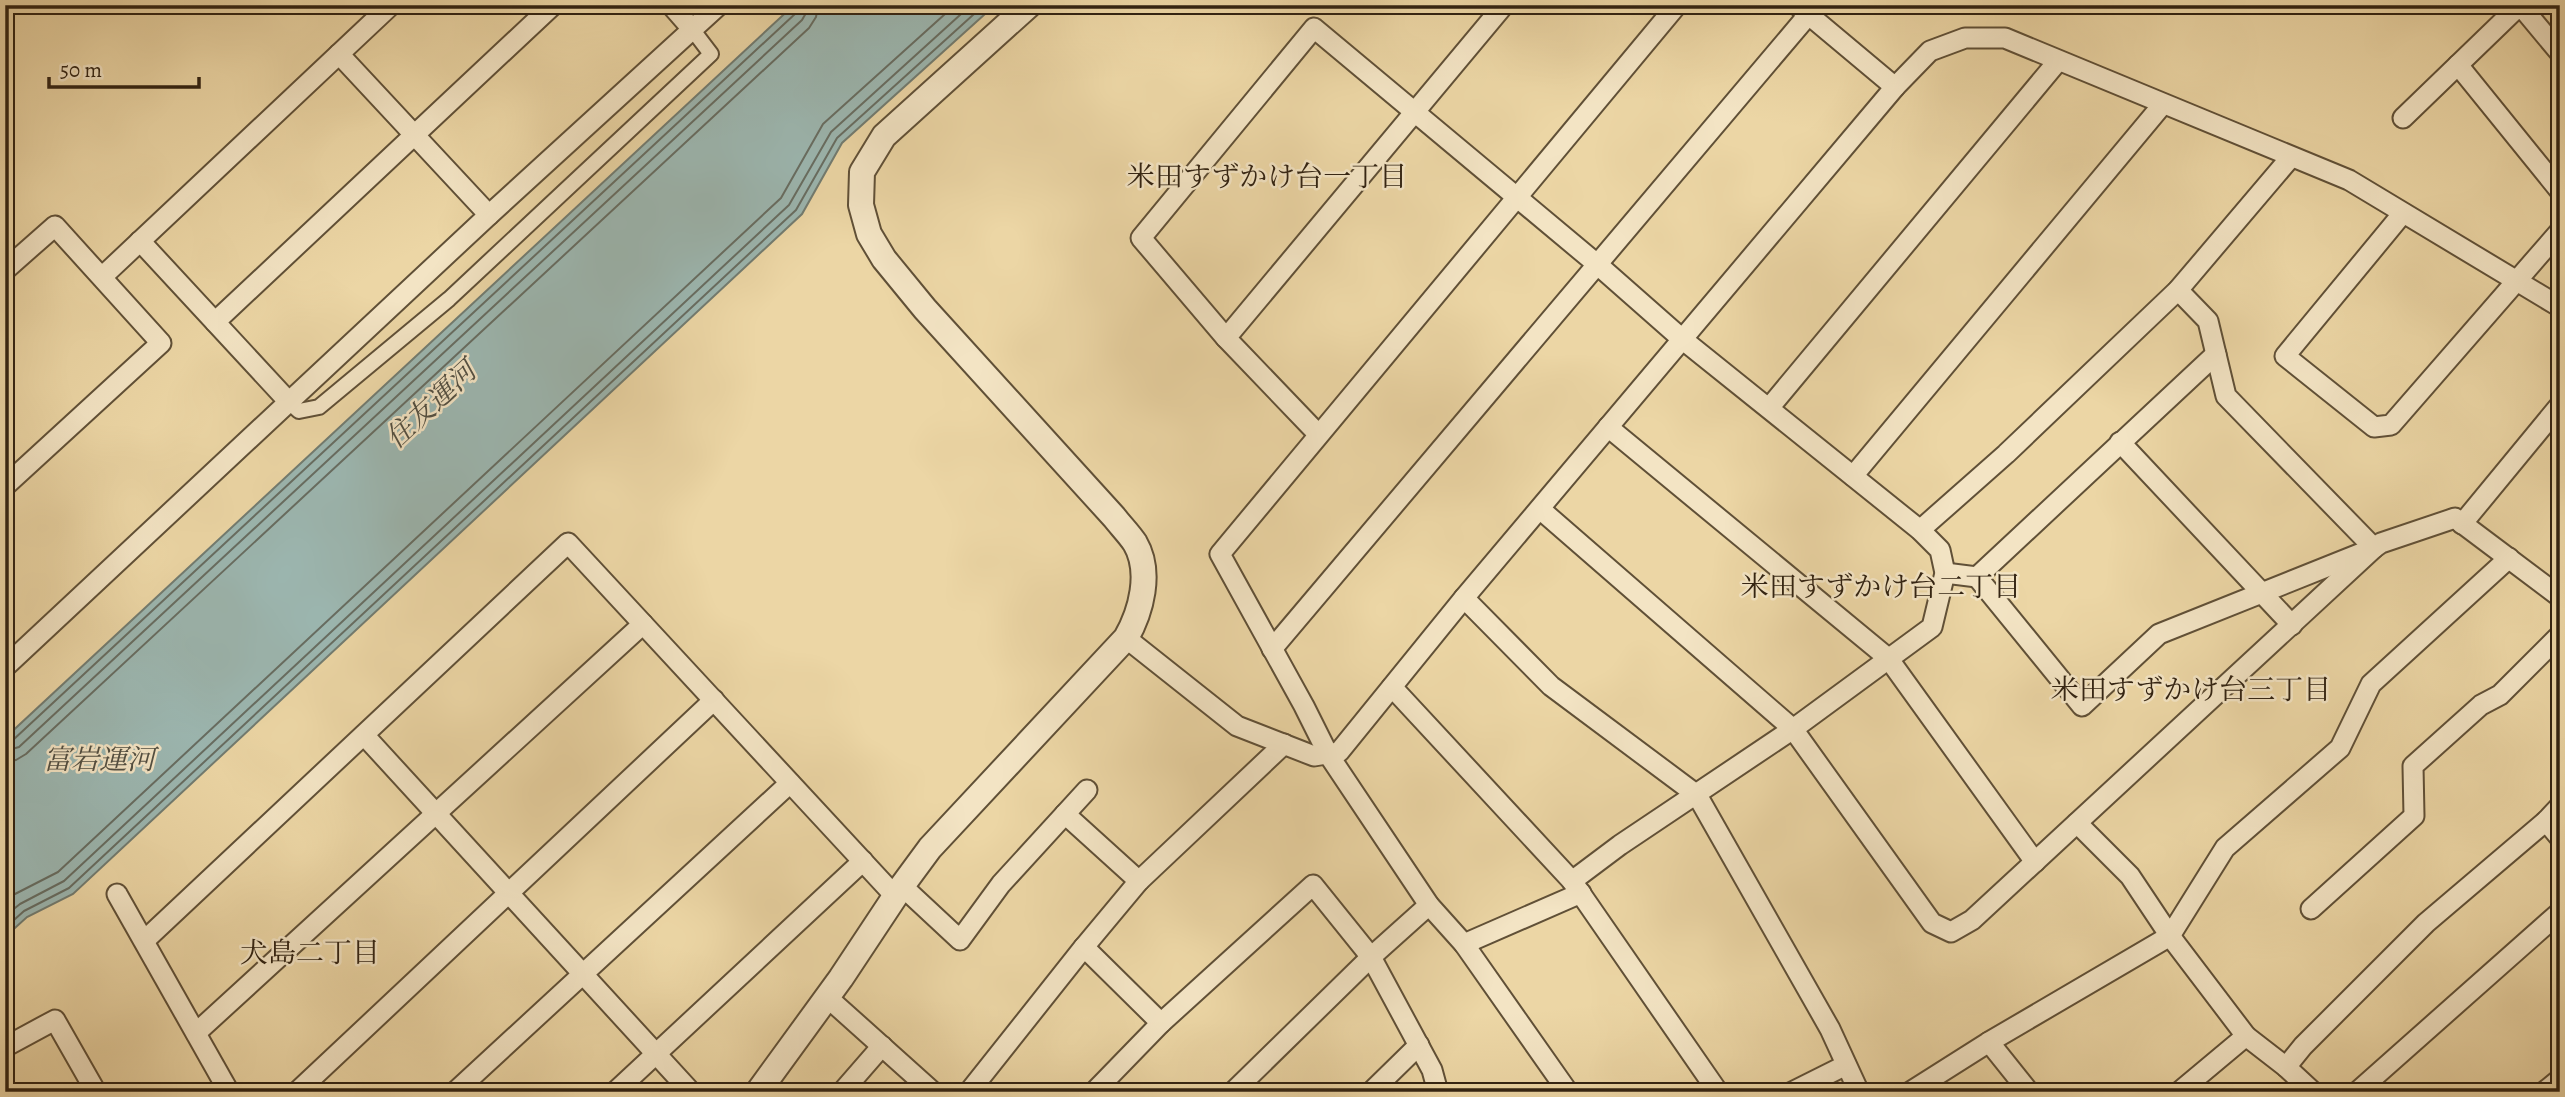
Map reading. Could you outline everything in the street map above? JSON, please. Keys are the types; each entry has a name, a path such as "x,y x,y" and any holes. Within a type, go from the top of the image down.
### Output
{"street":[{"path":"102,277 390,5"},
{"path":"215,322 553,5"},
{"path":"140,241 289,402 299,411 319,407 449,299 711,54 671,5"},
{"path":"5,667 489,215 719,5"},
{"path":"758,1092 930,848 1126,638 1136,621 1144,578 1136,545 892,269 869,234 861,205 862,172 884,136 1029,5"},
{"path":"1226,338 1504,5"},
{"path":"1568,1092 1464,944 1429,905 1328,754 1220,554 1677,5"},
{"path":"2403,118 2520,5 2560,53"},
{"path":"1272,649 1598,265 1804,8 1895,87"},
{"path":"1318,434 1226,338 1142,238 1314,27 1413,113 1598,265 1682,339 1920,530 1940,550 1945,573 1932,627 1793,729 1620,845 1577,887 1464,944"},
{"path":"1126,638 1237,726 1314,756 1339,752 1464,598 1895,87 1930,51 1965,38 2005,37 2349,180 2560,307"},
{"path":"339,54 489,215"},
{"path":"1769,408 2058,61"},
{"path":"2458,65 2560,191"},
{"path":"1853,476 2163,104"},
{"path":"1920,530 2006,454 2178,290 2291,157"},
{"path":"2403,214 2285,356 2374,427 2391,425 2560,231"},
{"path":"5,270 55,226 161,343 5,486"},
{"path":"2178,290 2208,321 2226,396 2374,548"},
{"path":"1977,577 2216,354"},
{"path":"2462,524 2560,405"},
{"path":"1608,427 1888,658 2035,862"},
{"path":"2120,442 2292,625"},
{"path":"1539,509 1793,729 1932,923 1951,933 1972,920 2381,543 2455,518 2560,597"},
{"path":"144,941 568,543 863,862 960,940 1001,884 1087,790"},
{"path":"1945,573 1977,577 2082,706 2159,634 2374,548"},
{"path":"1910,1092 1989,1042 2170,936 2225,848 2340,748 2371,684 2509,558"},
{"path":"1464,598 1552,686 1697,795 1823,1017 1859,1092"},
{"path":"196,1033 643,624"},
{"path":"2311,909 2414,817 2413,765 2480,705 2500,695 2560,635"},
{"path":"1392,687 1577,887 1718,1092"},
{"path":"297,1092 714,701"},
{"path":"364,734 691,1092"},
{"path":"969,1092 1139,881 1284,744"},
{"path":"455,1092 790,783"},
{"path":"2286,1067 2303,1046 2426,923 2560,806"},
{"path":"1065,814 1139,881"},
{"path":"2546,821 2560,838"},
{"path":"2077,823 2130,876 2170,936 2246,1036 2313,1092"},
{"path":"615,1092 863,862"},
{"path":"1094,1092 1161,1023 1313,885 1371,957 1432,1070 1438,1092"},
{"path":"117,894 229,1092"},
{"path":"1233,1092 1371,957 1429,905"},
{"path":"2357,1092 2560,912"},
{"path":"1084,947 1161,1023"},
{"path":"827,997 933,1092"},
{"path":"5,1046 55,1020 96,1092"},
{"path":"2179,1092 2246,1036"},
{"path":"1989,1042 2029,1092"},
{"path":"1371,1092 1419,1045"},
{"path":"842,1092 882,1046"},
{"path":"1792,1092 1846,1065"}],"water":[{"name":"富岩運河","path":"794,5 995,5 842,143 802,214 73,894 27,917 5,937 5,738"}],"district":[{"name":"米田すずかけ台一丁目","path":"1267,177"},
{"name":"米田すずかけ台二丁目","path":"1881,587"},
{"name":"米田すずかけ台三丁目","path":"2191,690"},
{"name":"犬島二丁目","path":"310,953"}],"water label":[{"name":"住友運河","path":"431,405"}]}
